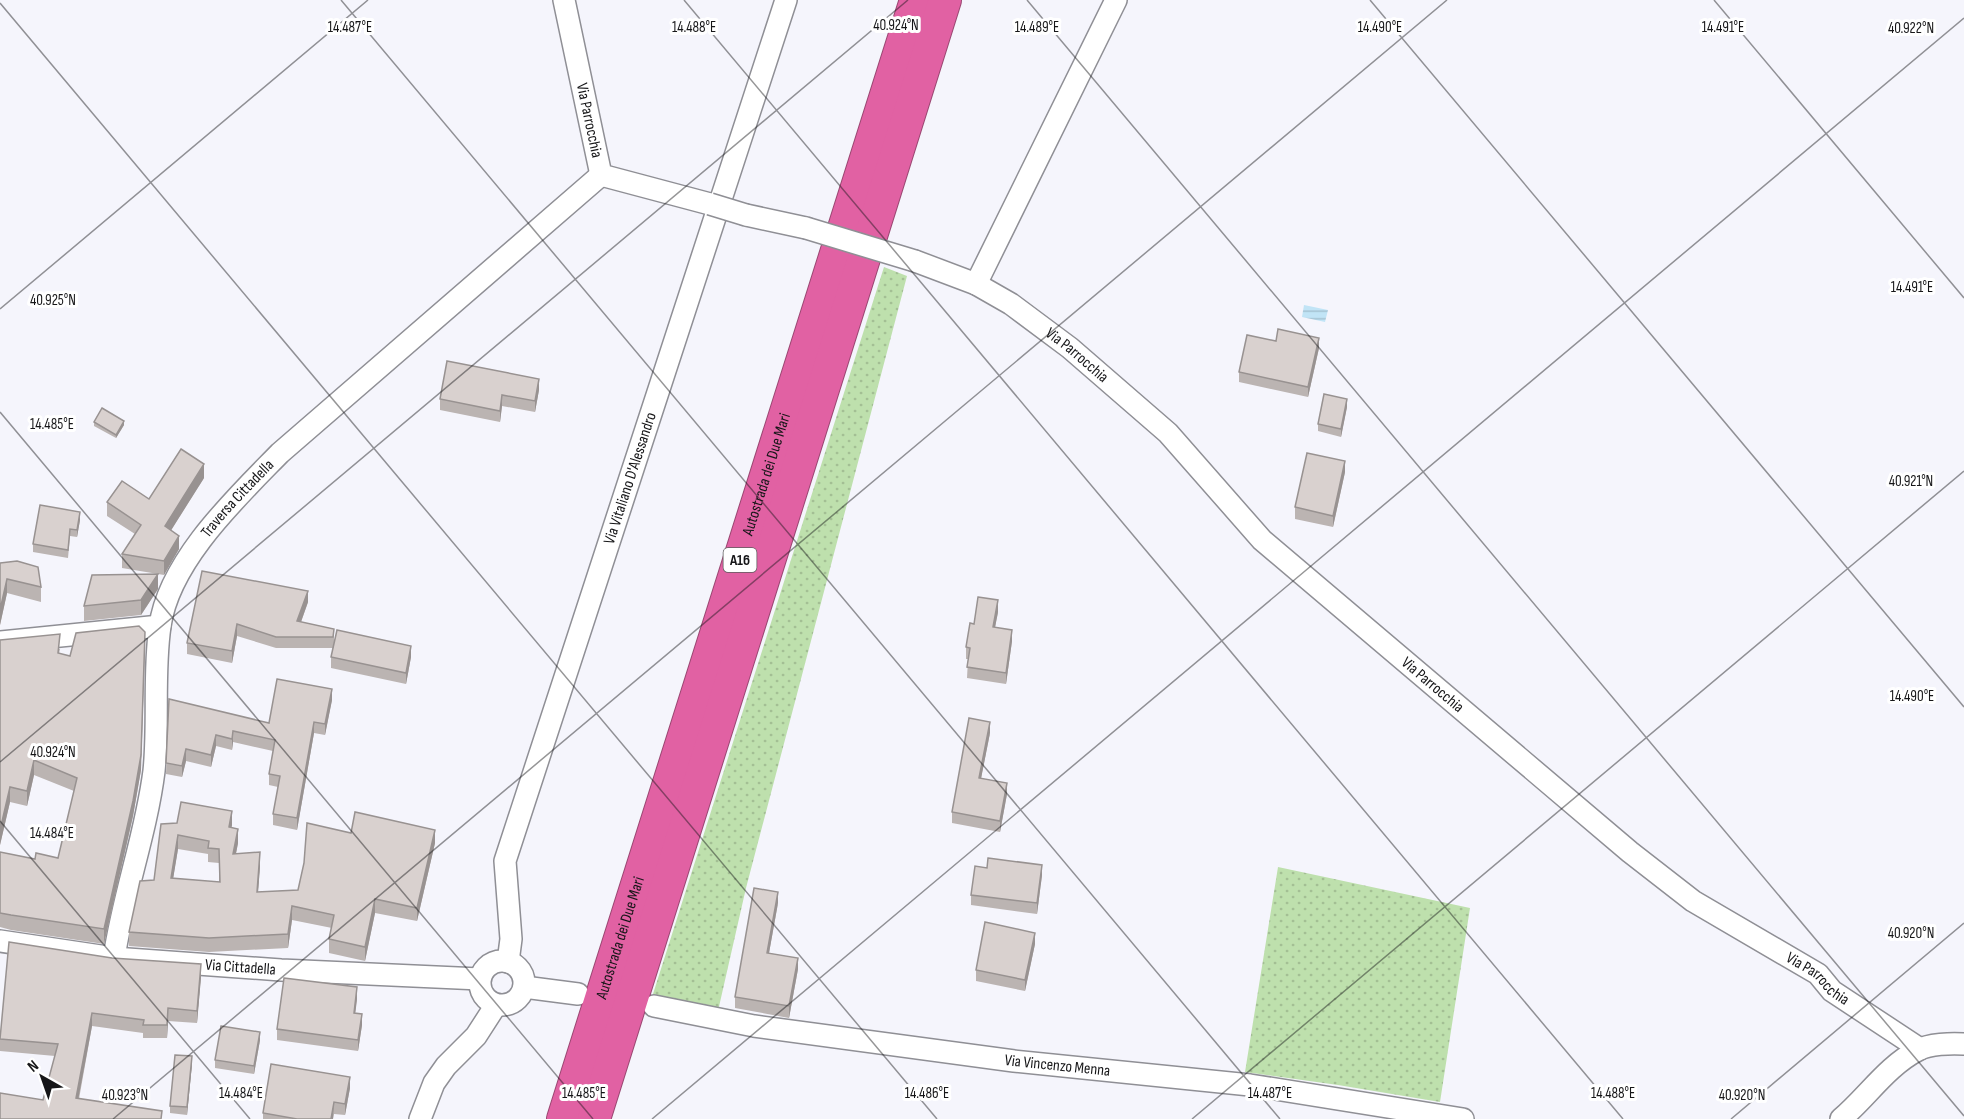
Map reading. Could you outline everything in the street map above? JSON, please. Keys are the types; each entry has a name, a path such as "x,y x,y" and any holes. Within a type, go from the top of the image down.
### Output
{"highway":[{"name":"Autostrada dei Due Mari","path":"563,1119 916,0"},
{"name":"Autostrada dei Due Mari","path":"594,1119 945,0"}],"street":[{"name":"Via Parrocchia","path":"564,0 601,175 746,215 806,228 915,261 976,284 1011,304 1070,348 1167,434 1262,540 1630,852 1694,901 1818,974 1832,991 1920,1049"},
{"name":"Via Vitaliano D'Alessandro","path":"508,962 511,939 505,861 786,0"},
{"path":"976,284 1116,0"},
{"name":"Traversa Cittadella","path":"114,958 117,936 147,814 154,771 160,626 167,598 185,564 206,533 236,497 280,453 601,175"},
{"path":"0,642 160,626"},
{"name":"Via Cittadella","path":"1,947 281,970 480,979"},
{"path":"500,961 508,962 514,964 522,974 524,987 517,1000 503,1006 496,1005 485,998 480,979 487,967 500,961"},
{"path":"524,987 578,994"},
{"path":"420,1119 434,1083 446,1066 476,1036 496,1005"},
{"name":"Via Vincenzo Menna","path":"654,1006 754,1026 1014,1061 1250,1085 1463,1119"},
{"path":"1841,1119 1892,1068 1920,1049 1964,1044"}],"green space":[{"path":"884,267 907,276 746,888 718,1011 653,994"},
{"path":"1278,867 1470,908 1440,1102 1245,1072"}],"water":[{"path":"1304,305 1328,310 1325,322 1302,317"}],"building":[{"path":"1278,329 1319,338 1308,387 1239,372 1247,335 1276,341"},
{"path":"447,361 539,379 535,401 502,395 500,411 440,399"},
{"path":"1324,394 1347,399 1341,429 1318,424"},
{"path":"102,408 124,421 116,435 94,422"},
{"path":"181,449 204,464 165,526 179,536 164,561 122,554 141,525 107,502 122,481 149,499"},
{"path":"1307,453 1345,461 1333,516 1295,507"},
{"path":"40,505 80,512 77,530 70,529 68,550 33,544"},
{"path":"17,561 38,567 41,587 7,579 0,610 0,563"},
{"path":"202,571 308,591 297,621 334,629 333,637 276,637 237,624 232,651 187,643"},
{"path":"158,574 141,600 84,606 92,575"},
{"path":"978,597 998,600 993,627 1012,630 1006,673 967,667 970,648 966,647 970,623 974,624"},
{"path":"139,626 145,632 141,755 104,929 0,913 0,852 35,859 36,853 58,858 77,778 34,760 27,791 10,787 0,830 0,640 60,634 58,653 70,656 76,633"},
{"path":"337,630 411,646 406,673 331,657"},
{"path":"277,679 332,689 325,724 314,722 297,818 273,814 280,776 269,774 275,740 233,731 232,739 216,735 211,755 186,749 182,766 166,763 169,699 269,723"},
{"path":"969,718 990,722 979,778 1007,783 1000,821 952,812"},
{"path":"181,802 232,811 229,827 238,829 233,854 260,852 257,892 298,890 304,863 307,823 351,833 355,812 435,830 417,908 375,899 365,947 329,939 334,915 292,906 288,934 209,938 129,932 140,881 154,880 161,824 177,823","holes":["178,835 209,841 208,848 219,849 220,882 171,878"]},
{"path":"988,858 1042,865 1037,903 971,895 975,866 987,868"},
{"path":"754,888 778,892 767,953 798,958 789,1006 735,997"},
{"path":"985,922 1035,933 1025,980 976,970"},
{"path":"9,942 112,958 201,964 197,1011 168,1008 167,1025 143,1025 144,1020 92,1013 76,1098 162,1111 161,1119 0,1119 0,1093 43,1100 58,1044 0,1039"},
{"path":"284,978 357,987 354,1013 362,1014 358,1040 277,1029"},
{"path":"221,1026 260,1032 254,1066 215,1060"},
{"path":"175,1055 192,1056 187,1107 170,1106"},
{"path":"271,1064 350,1077 345,1104 334,1102 331,1119 297,1119 263,1113"}]}
